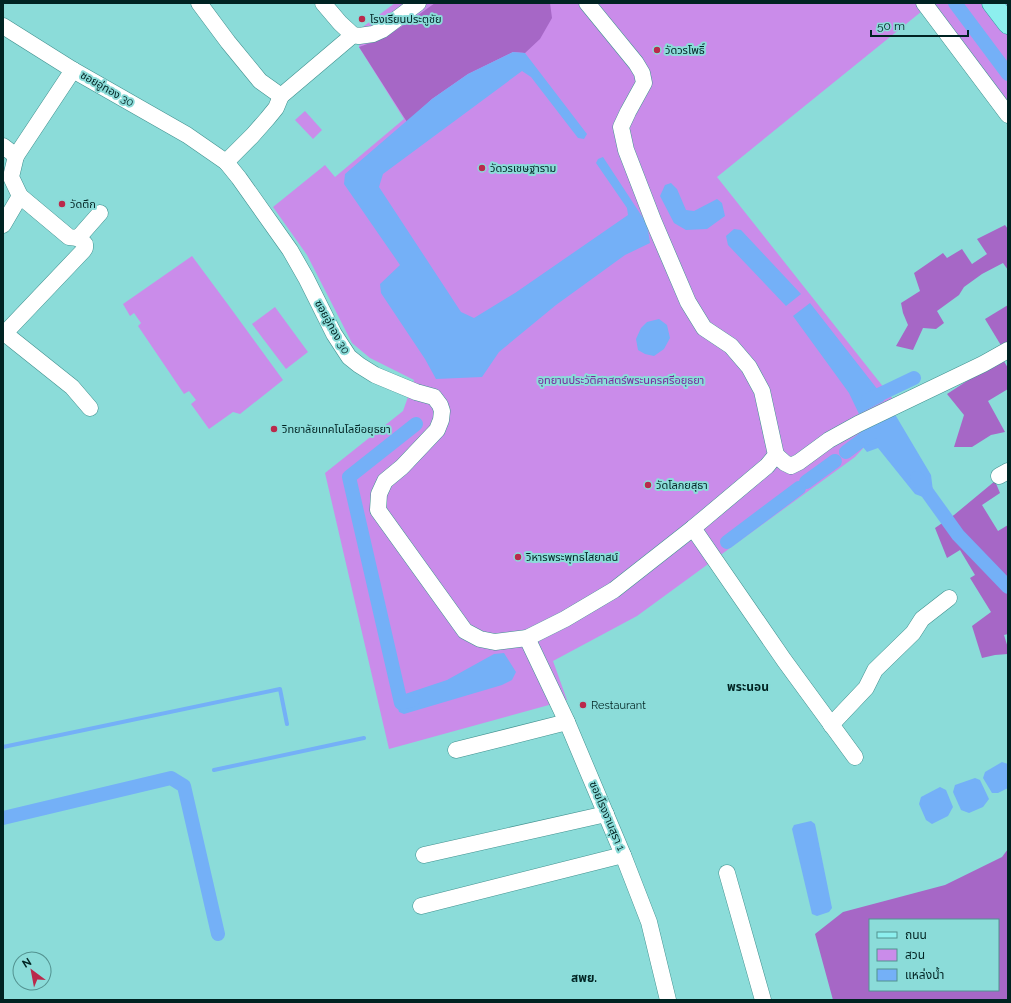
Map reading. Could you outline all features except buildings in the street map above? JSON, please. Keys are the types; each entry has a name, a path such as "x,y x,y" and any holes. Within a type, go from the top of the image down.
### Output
{"main road":[{"path":"992,3 1008,24"}],"street":[{"path":"199,3 260,81 281,96"},
{"path":"323,3 340,23 353,35 359,36 373,34 382,30 418,3"},
{"path":"587,3 636,63 642,74 644,83 621,127 626,150 653,220 688,302 704,328 731,346 749,367 762,392 776,455 785,463 791,466 799,462 829,440 858,424 983,364 1008,350"},
{"path":"924,3 1008,115"},
{"name":"ซอยอู่ทอง 30","path":"3,26 73,70 187,135 226,162 290,250 334,334 349,357 358,365 375,375 416,392 434,397 440,404 442,420 437,430 402,467 385,481 379,494 378,510 465,631 480,639 495,642 527,638 565,620 614,590 693,528 766,466 776,455"},
{"path":"226,162 267,119 276,108 281,96 353,35"},
{"path":"73,70 16,156 11,177 20,196 69,237 78,238 85,244 85,248 4,332 72,387 90,408"},
{"path":"3,146 16,156"},
{"path":"3,225 20,196"},
{"path":"78,238 100,213"},
{"path":"693,528 831,726 855,757"},
{"path":"831,726 866,688 875,670 914,633 922,619 949,598"},
{"name":"ซอยโรงงานสุรา 1","path":"527,638 567,722 623,855 649,922 668,1000"},
{"path":"456,750 567,722"},
{"path":"424,855 606,814"},
{"path":"421,906 623,855"},
{"path":"727,873 763,1000"}],"green space":[{"name":"อุทยานประวัติศาสตร์พระนครศรีอยุธยา","path":"395,3 932,3 717,177 900,408 855,457 637,616 553,661 567,700 389,749 325,473 403,411 414,380 370,358 352,343 307,255 273,207 325,165 335,177 404,119 359,47 364,26"},
{"path":"933,3 1008,3 1008,103"},
{"path":"305,111 322,130 313,139 295,120"},
{"path":"192,256 283,380 240,414 233,412 209,429 191,404 196,400 189,391 184,394 138,326 141,323 134,313 130,316 123,304"},
{"path":"275,307 308,352 286,369 252,324"}],"shaded area":[{"path":"435,3 550,3 552,18 540,39 525,53 513,52 468,74 432,99 407,122 359,47 376,41 389,34"},
{"path":"1005,225 1008,229 1008,270 1003,263 982,274 964,287 959,295 937,311 944,323 936,329 923,328 913,350 896,346 908,325 901,303 920,291 914,273 943,253 947,258 962,249 972,264 987,254 977,239"},
{"path":"1008,305 1008,350 1005,352 985,319"},
{"path":"1002,358 1008,368 1008,389 988,401 1005,432 991,435 972,447 954,447 964,415 947,394"},
{"path":"995,481 1000,493 982,505 998,531 1008,525 1008,634 1004,635 1008,648 1008,654 982,658 972,626 991,612 970,578 975,575 960,550 947,558 935,528 954,515"},
{"path":"1008,849 1008,1000 833,1000 815,934 843,912 945,885 1002,857"}],"water":[{"path":"513,52 525,53 587,134 584,139 578,138 531,77 522,71 383,174 379,187 461,312 474,318 515,293 628,215 627,208 596,163 598,159 603,157 647,224 650,243 625,255 556,305 499,352 482,377 436,379 425,359 381,293 380,284 400,265 344,184 345,174 432,99 468,74"},
{"path":"671,183 677,189 686,210 694,211 717,199 722,203 725,216 707,229 686,230 674,223 660,196 665,185"},
{"path":"734,229 741,230 801,294 786,306 728,245 726,236"},
{"path":"810,303 878,390 884,401 859,414 849,393 793,316"},
{"path":"659,319 667,325 670,338 664,349 654,356 645,354 638,350 636,339 641,328 647,322"},
{"path":"888,415 896,416 931,475 933,491 923,497 915,494 878,448 867,452 858,441 864,431"},
{"path":"504,653 516,672 512,680 502,685 404,714 399,712 396,700 402,695 447,680 494,654"},
{"path":"1002,762 1008,764 1008,788 998,793 992,793 983,778 985,772"},
{"path":"975,778 980,780 989,799 983,807 969,813 961,810 953,792 955,785"},
{"path":"940,787 946,790 953,807 948,816 932,824 926,820 919,804 921,797"},
{"path":"811,821 815,824 832,908 829,912 817,916 812,914 792,829 794,825"}],"waterway":[{"path":"955,3 1008,74"},
{"path":"868,400 914,378"},
{"path":"413,700 401,703 349,477 416,424"},
{"path":"846,452 874,431"},
{"path":"806,482 835,461"},
{"path":"917,478 958,535 1008,587"},
{"path":"727,542 799,488"},
{"path":"3,747 280,689 287,724"},
{"path":"214,770 364,738"},
{"path":"3,818 171,778 184,786 218,934"}],"place":[{"name":"โรงเรียนประตูชัย","path":"362,19"},
{"name":"วัดวรโพธิ์","path":"657,50"},
{"name":"วัดวรเชษฐาราม","path":"482,168"},
{"name":"วัดตึก","path":"62,204"},
{"name":"วิทยาลัยเทคโนโลยีอยุธยา","path":"274,429"},
{"name":"วัดโลกยสุธา","path":"648,485"},
{"name":"วิหารพระพุทธไสยาสน์","path":"518,557"},
{"name":"Restaurant","path":"583,705"}],"district":[{"name":"พระนอน","path":"748,687"},
{"name":"สพย.","path":"584,978"}]}
